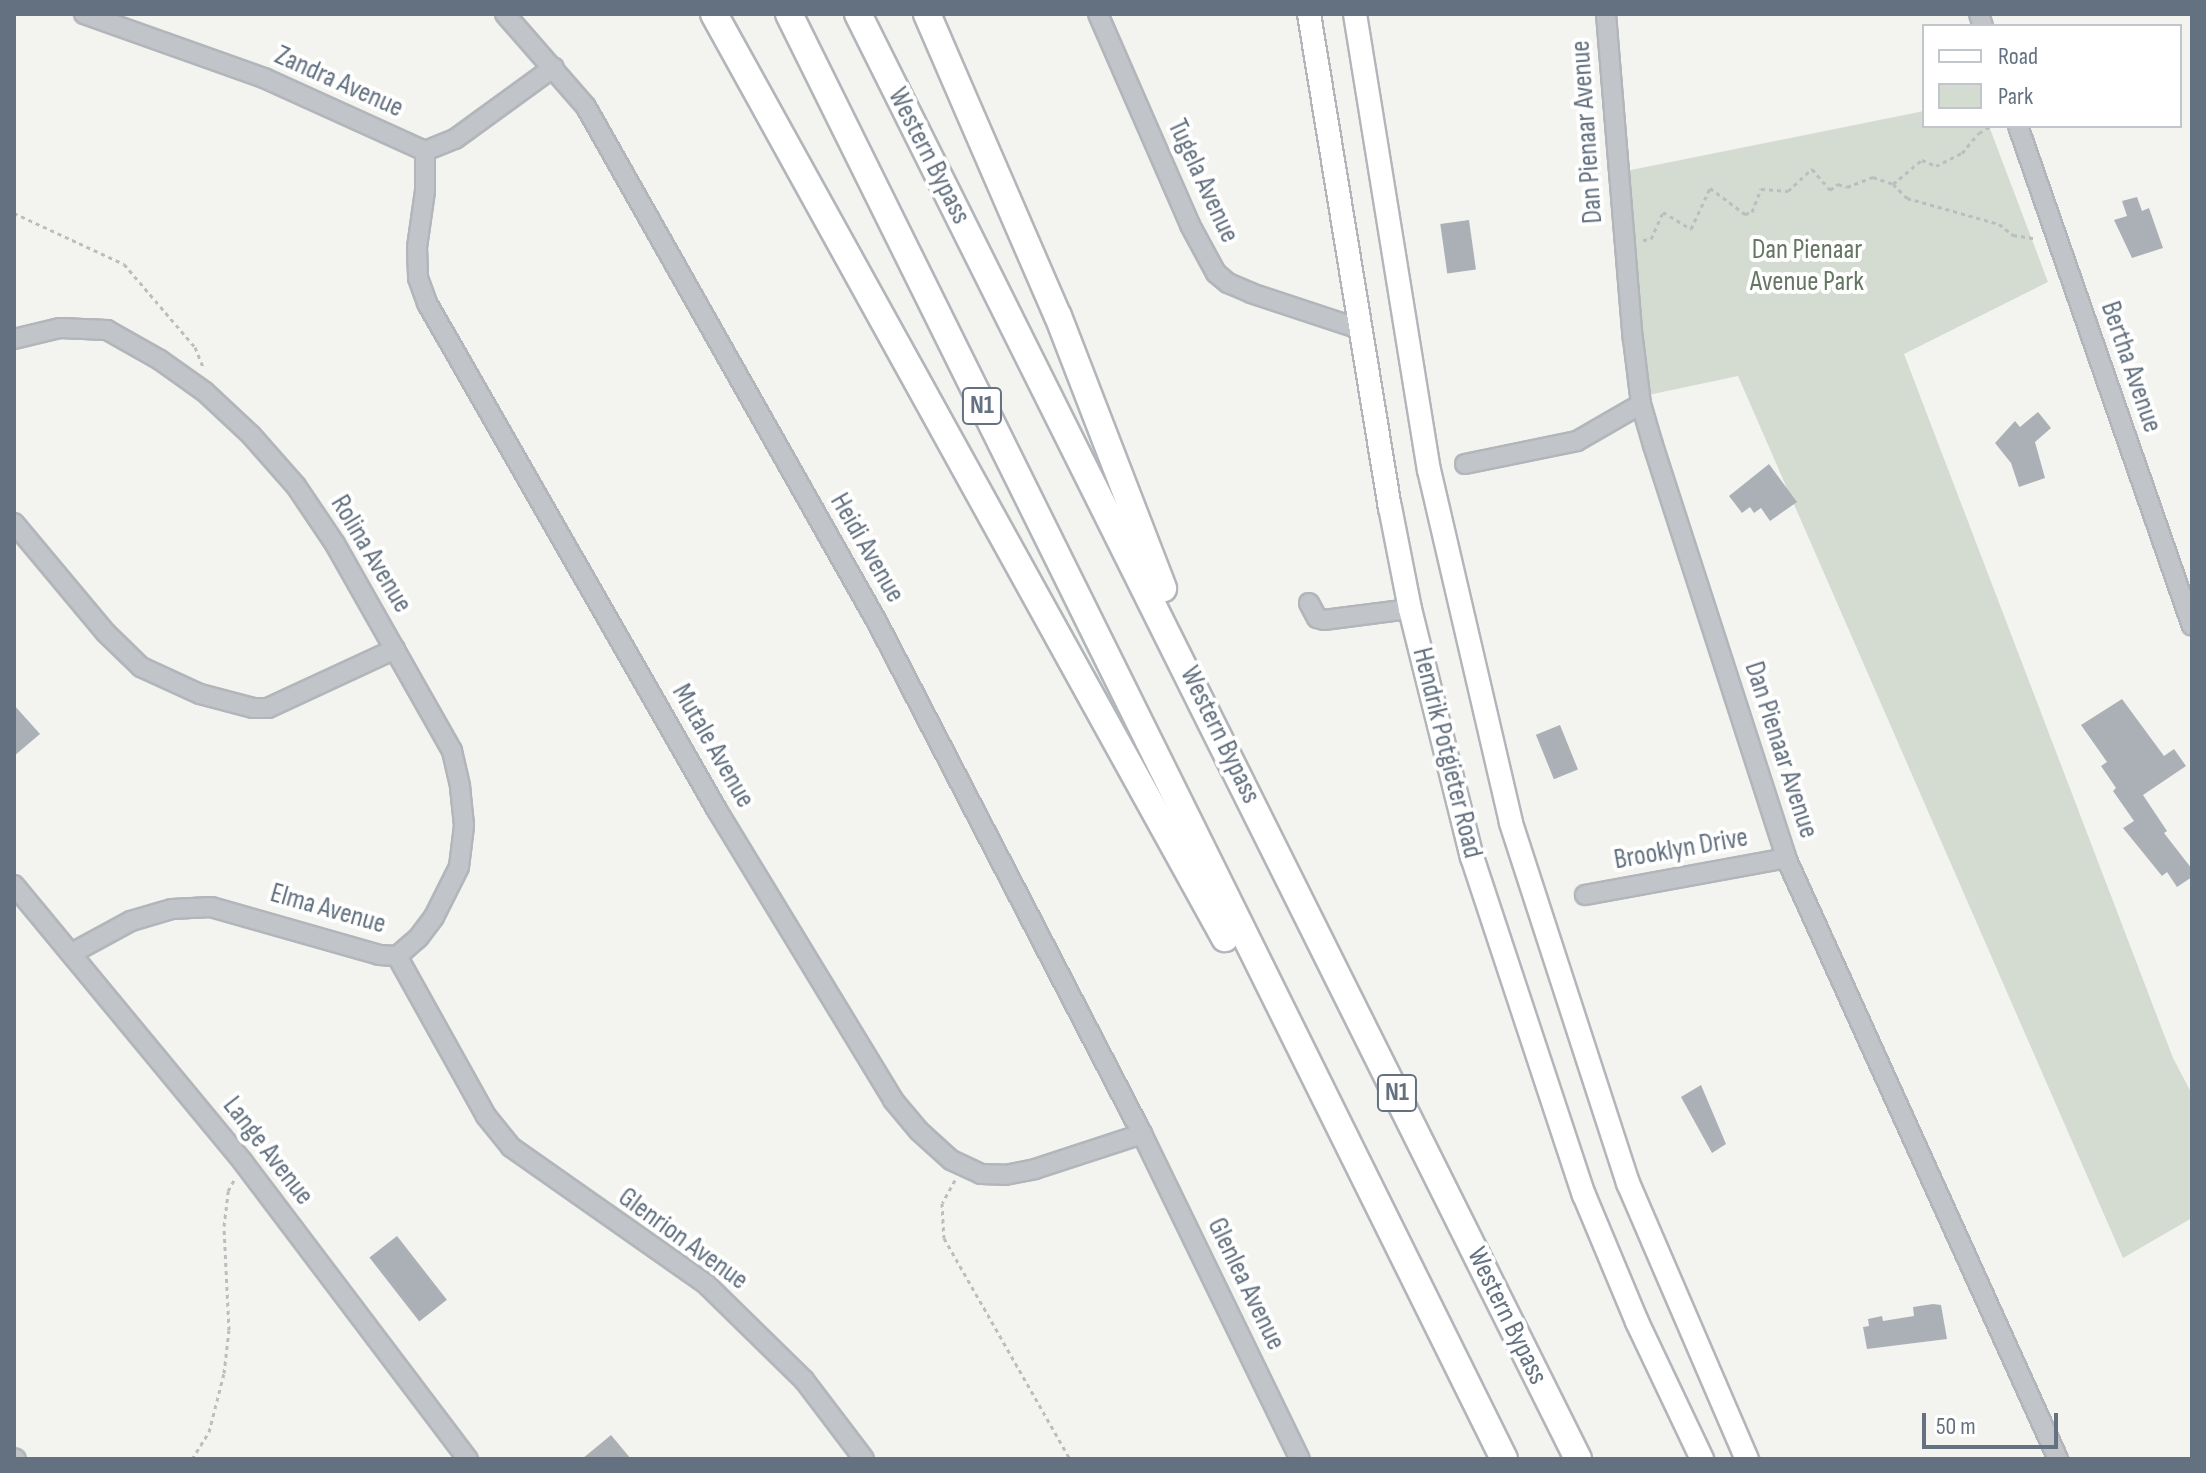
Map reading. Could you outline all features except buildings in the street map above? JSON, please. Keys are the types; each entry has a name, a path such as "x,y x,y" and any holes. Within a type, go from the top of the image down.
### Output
{"highway":[{"path":"714,14 1365,1184"},
{"name":"N1","path":"789,14 1365,1184 1504,1459"},
{"name":"Western Bypass","path":"858,14 1216,727 1578,1459"},
{"path":"927,14 1058,316 1216,727"}],"main road":[{"name":"Hendrik Potgieter Road","path":"1309,14 1360,329 1410,609 1472,857 1584,1195 1637,1322 1702,1459"},
{"name":"Hendrik Potgieter Road","path":"1355,14 1429,470 1511,823 1628,1183 1747,1459"}],"street":[{"name":"Zandra Avenue","path":"84,14 264,78 425,151 455,139 554,67"},
{"name":"Heidi Avenue","path":"505,14 586,107 877,622 1142,1134"},
{"name":"Tugela Avenue","path":"1098,14 1177,197 1205,257 1216,273 1228,283 1251,293 1360,329"},
{"name":"Dan Pienaar Avenue","path":"1606,14 1624,243 1641,404 1786,858 2058,1459"},
{"name":"Bertha Avenue","path":"2019,128 2192,626"},
{"name":"Mutale Avenue","path":"425,151 425,191 417,247 418,278 438,325 717,810 893,1100 919,1131 963,1165 981,1174 1005,1175 1142,1134"},
{"name":"Rolina Avenue","path":"14,339 60,328 107,330 160,360 205,392 296,486 335,544 452,751 464,826 459,867 448,892 418,938 397,956"},
{"path":"1465,464 1577,441 1641,404"},
{"path":"14,523 106,633 141,667 200,694 253,708 268,708 395,649"},
{"path":"1309,603 1317,618 1324,620 1410,609"},
{"name":"Brooklyn Drive","path":"1585,895 1786,858"},
{"name":"Lange Avenue","path":"14,885 243,1162 468,1459"},
{"name":"Elma Avenue","path":"72,953 131,921 172,909 211,907 368,952 397,956 486,1116"},
{"name":"Glenrion Avenue","path":"486,1116 511,1147 529,1162 707,1285 804,1380 864,1459"},
{"name":"Glenlea Avenue","path":"1142,1134 1300,1459"}],"path":[{"path":"1893,184 1922,160 1936,166 1962,153 1979,133 1988,128"},
{"path":"1624,243 1651,239 1663,212 1691,229 1710,188 1745,214 1752,212 1761,189 1788,191 1812,169 1830,190 1838,184 1847,187 1873,177 1893,184 1907,198 1999,224 2013,235 2057,240"},
{"path":"14,213 124,264 195,347 205,371"},
{"path":"192,1459 209,1432 224,1373 229,1330 224,1226 228,1191 243,1162"},
{"path":"963,1165 942,1203 944,1238 1070,1459"}],"green space":[{"name":"Dan Pienaar Avenue Park","path":"1922,111 1922,128 1990,128 2048,282 1904,354 2173,1058 2192,1094 2192,1218 2123,1258 1738,376 1634,398 1616,173"}]}
